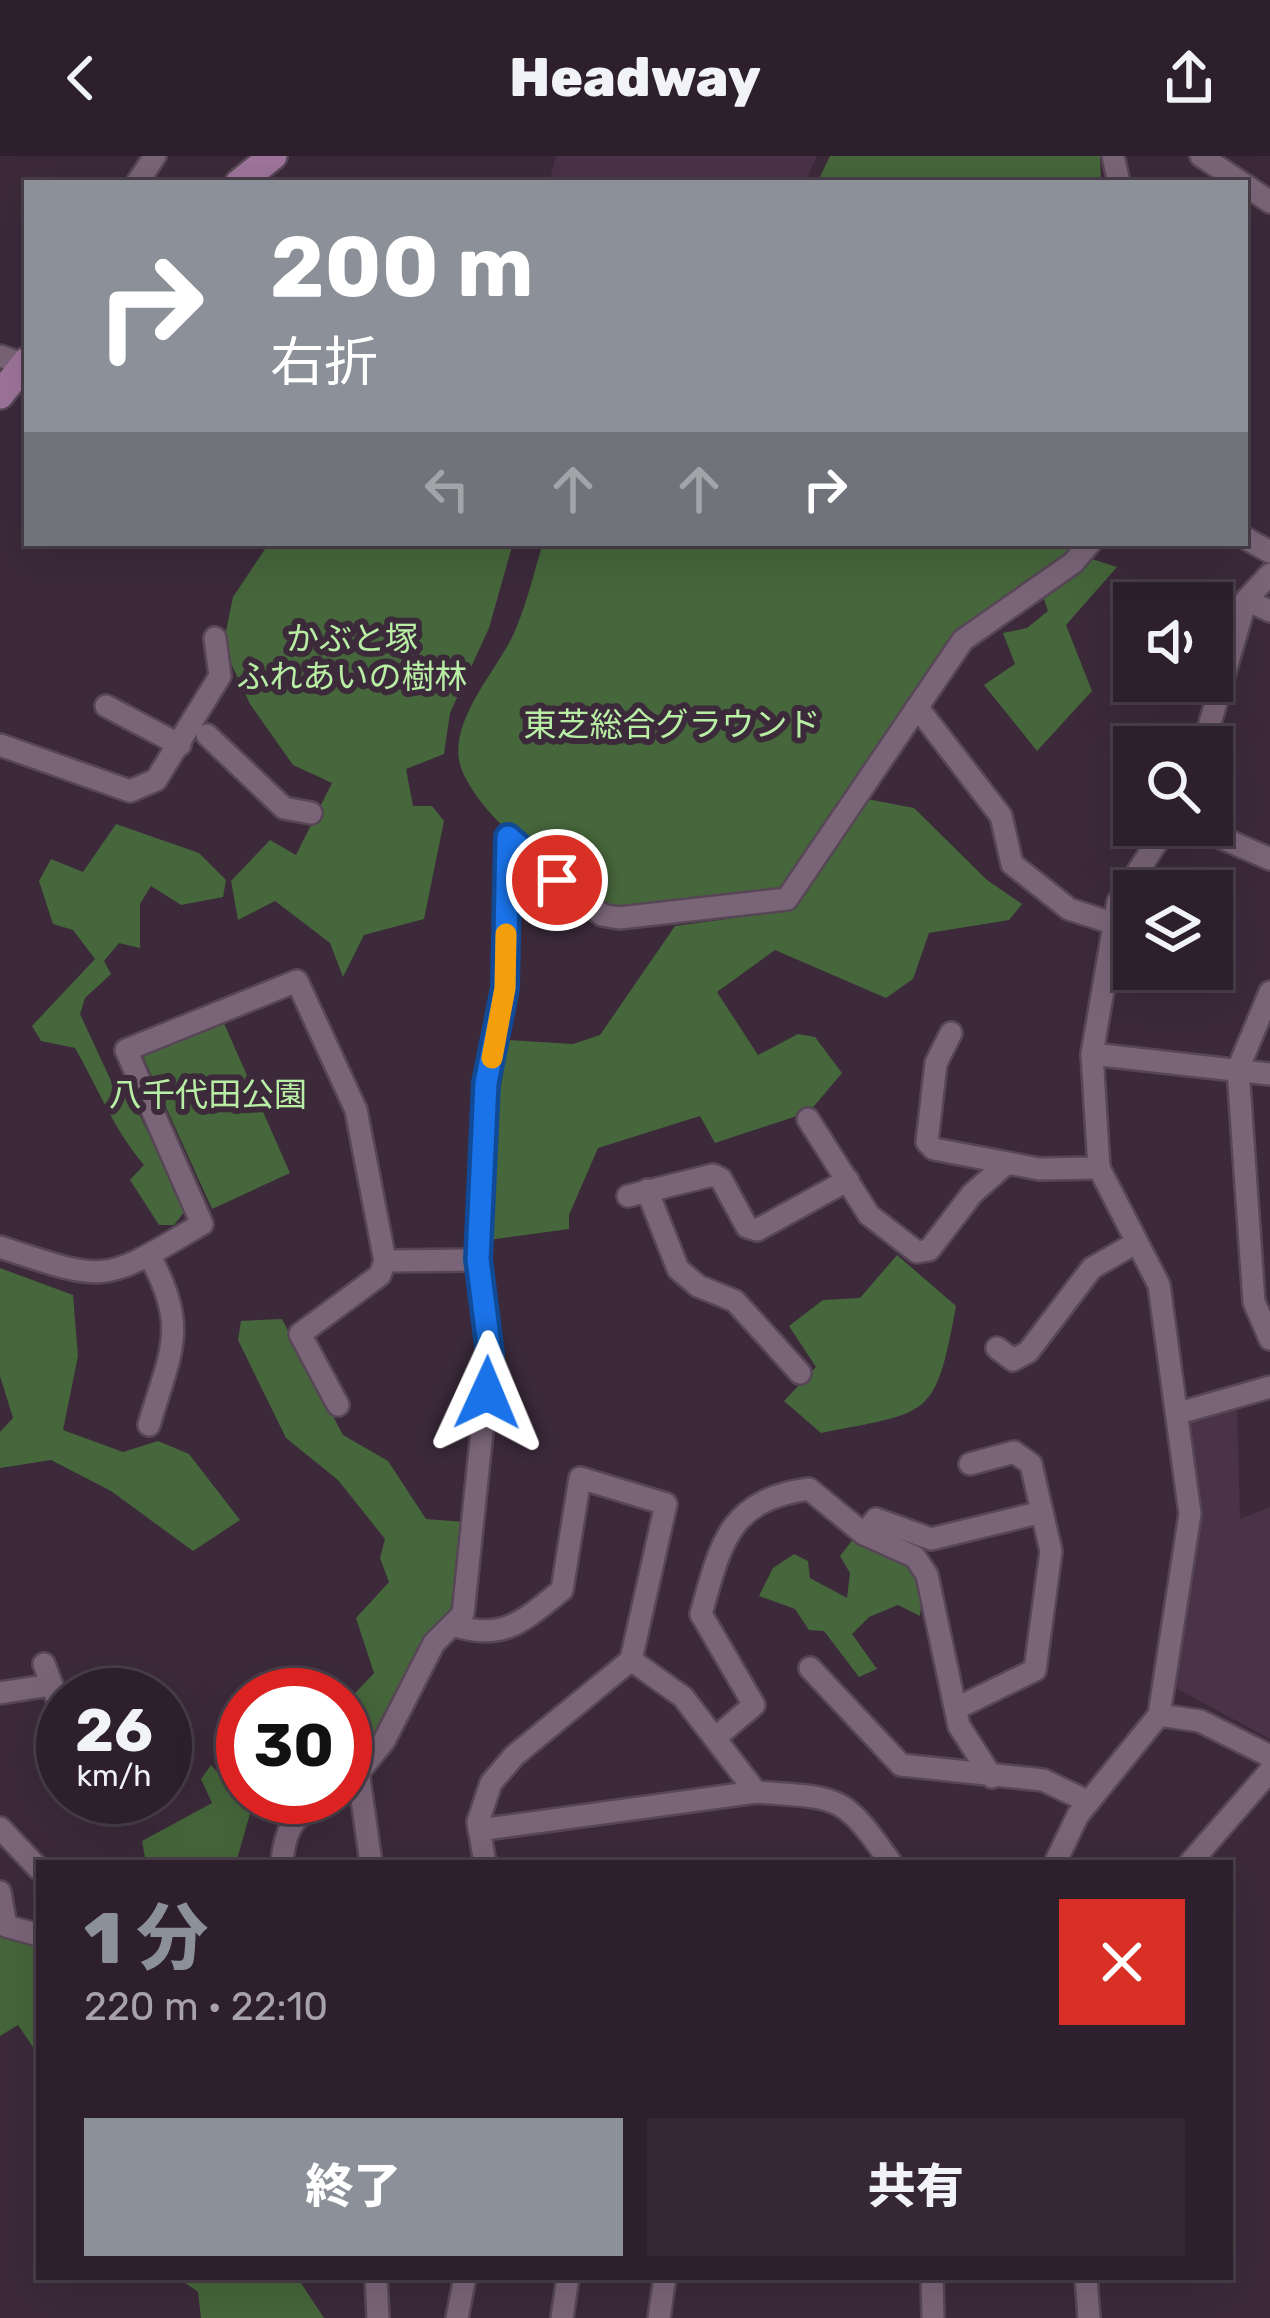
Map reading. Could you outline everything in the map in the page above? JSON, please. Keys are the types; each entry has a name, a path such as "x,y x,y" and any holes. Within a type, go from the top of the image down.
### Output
{"main road":[{"path":"243,180 273,156"},
{"path":"0,395 19,361"}],"street":[{"path":"1201,156 1238,180"},
{"path":"372,1750 434,1643 464,1614 490,1354 478,1259 486,1083 505,988 508,837 602,915 620,918 787,899 963,640 1073,562 1087,546"},
{"path":"1209,726 1246,600 1270,574"},
{"path":"1246,600 1270,611"},
{"path":"0,745 130,790 156,780 220,676 215,638"},
{"path":"106,706 180,745"},
{"path":"917,707 1001,816 1012,864 1069,909 1112,923"},
{"path":"207,735 284,808 311,813"},
{"path":"1233,843 1270,859"},
{"path":"1056,1860 1068,1830 1159,1715 1190,1514 1159,1285 1099,1168 1092,1054 1112,923 1131,880 1154,846"},
{"path":"0,1247 83,1275 126,1269 202,1224 126,1050 297,981 356,1110 385,1261 380,1275 300,1334 338,1405"},
{"path":"1270,992 1238,1070 1254,1302 1270,1339"},
{"path":"951,1033 936,1063 927,1142 934,1149 1007,1163 1099,1168"},
{"path":"1092,1054 1270,1074"},
{"path":"808,1119 868,1215 917,1252 929,1250 972,1194 1007,1163"},
{"path":"800,1373 735,1301 698,1286 678,1269 638,1193 713,1175 721,1179 747,1227 757,1230 848,1180"},
{"path":"997,1348 1013,1360 1028,1352 1092,1268 1134,1244"},
{"path":"148,1255 171,1294 176,1320 149,1425"},
{"path":"385,1261 478,1259"},
{"path":"1179,1413 1270,1387"},
{"path":"957,1708 1035,1670 1052,1551 1030,1464 1014,1452 970,1464"},
{"path":"453,1625 473,1632 514,1628 562,1590 580,1478 666,1504 631,1660 514,1756 491,1784 479,1830 484,1860"},
{"path":"715,1738 754,1705 701,1614 722,1538 770,1494 809,1489 864,1534 915,1556 927,1575 959,1726 992,1777"},
{"path":"864,1534 876,1519 931,1540 1042,1512"},
{"path":"631,1660 683,1697 756,1792"},
{"path":"810,1668 886,1756 901,1765 1043,1780 1089,1802"},
{"path":"0,1693 36,1678"},
{"path":"1159,1715 1199,1721 1270,1756"},
{"path":"1193,1860 1270,1771"},
{"path":"479,1830 756,1792 833,1797 858,1816 889,1860"},
{"path":"283,1860 291,1824"},
{"path":"361,1824 369,1860"},
{"path":"0,1828 36,1866"},
{"path":"0,1892 6,1926 36,1934"},
{"path":"376,2280 378,2318"},
{"path":"457,2318 465,2280"},
{"path":"562,2318 568,2280"},
{"path":"658,2318 664,2280"},
{"path":"932,2280 933,2318"},
{"path":"1086,2280 1089,2318"}],"shaded area":[{"path":"556,156 817,156 806,180 550,180"},
{"path":"1237,1404 1240,1519 1270,1507 1270,1739 1174,1687 1200,1527 1189,1417"}],"green space":[{"path":"830,156 1100,156 1101,180 818,180"},
{"name":"かぶと塚 ふれあいの樹林","path":"267,546 512,546 489,628 450,713 444,754 406,769 413,806 432,806 444,821 424,919 364,935 343,977 330,943 275,901 238,920 231,881 270,840 296,855 332,783 293,765 250,704 223,646 233,597"},
{"name":"東芝総合グラウンド","path":"542,546 1076,546 1064,561 957,634 781,896 613,913 593,903 504,827 474,792 458,755 465,718 507,647"},
{"path":"1092,559 1117,567 1066,625 1092,691 1037,751 984,685 1015,664 1003,633 1027,628 1048,611 1042,593"},
{"path":"867,799 914,808 987,880 1022,904 1009,920 929,933 913,979 886,998 775,950 717,992 758,1055 798,1034 815,1037 842,1073 809,1112 715,1143 700,1116 598,1148 569,1215 569,1229 488,1240 490,1158 508,1040 573,1044 600,1035 675,926 786,911"},
{"path":"116,824 199,853 226,880 223,897 181,905 151,886 140,904 140,948 119,943 104,961 111,974 85,998 80,1014 112,1083 127,1081 139,1092 138,1112 185,1211 174,1225 159,1225 130,1180 144,1165 115,1123 75,1048 41,1041 32,1026 95,959 73,930 53,924 39,881 51,859 83,872"},
{"name":"八千代田公園","path":"223,1021 290,1173 212,1209 143,1056"},
{"path":"897,1255 956,1306 933,1391 906,1413 821,1433 784,1401 816,1367 789,1326 823,1300 860,1298"},
{"path":"0,1268 73,1295 78,1356 63,1430 123,1452 158,1441 189,1454 240,1520 193,1551 111,1491 51,1460 0,1468 0,1432 13,1418 0,1376"},
{"path":"282,1319 343,1435 388,1461 426,1519 465,1522 459,1605 372,1743 374,1673 356,1618 389,1582 380,1558 385,1539 338,1480 286,1438 238,1340 241,1321"},
{"path":"854,1538 904,1564 921,1599 920,1616 898,1605 869,1617 852,1634 877,1669 859,1677 824,1631 809,1630 795,1609 759,1596 773,1568 794,1554 808,1561 810,1578 847,1598 850,1573 840,1556"},
{"path":"211,1765 216,1771 216,1824 247,1824 237,1860 145,1860 142,1841 173,1824 192,1824 192,1814 212,1803 201,1779"},
{"path":"0,1935 36,1942 36,2052 18,2025 0,2036"},
{"path":"181,2280 299,2280 324,2318 201,2318 198,2292"}],"slow traffic":[{"path":"492,1058 505,988 506,934"}],"route":[{"path":"487,1393 490,1354 478,1259 486,1083 505,988 508,837 557,880"}]}
